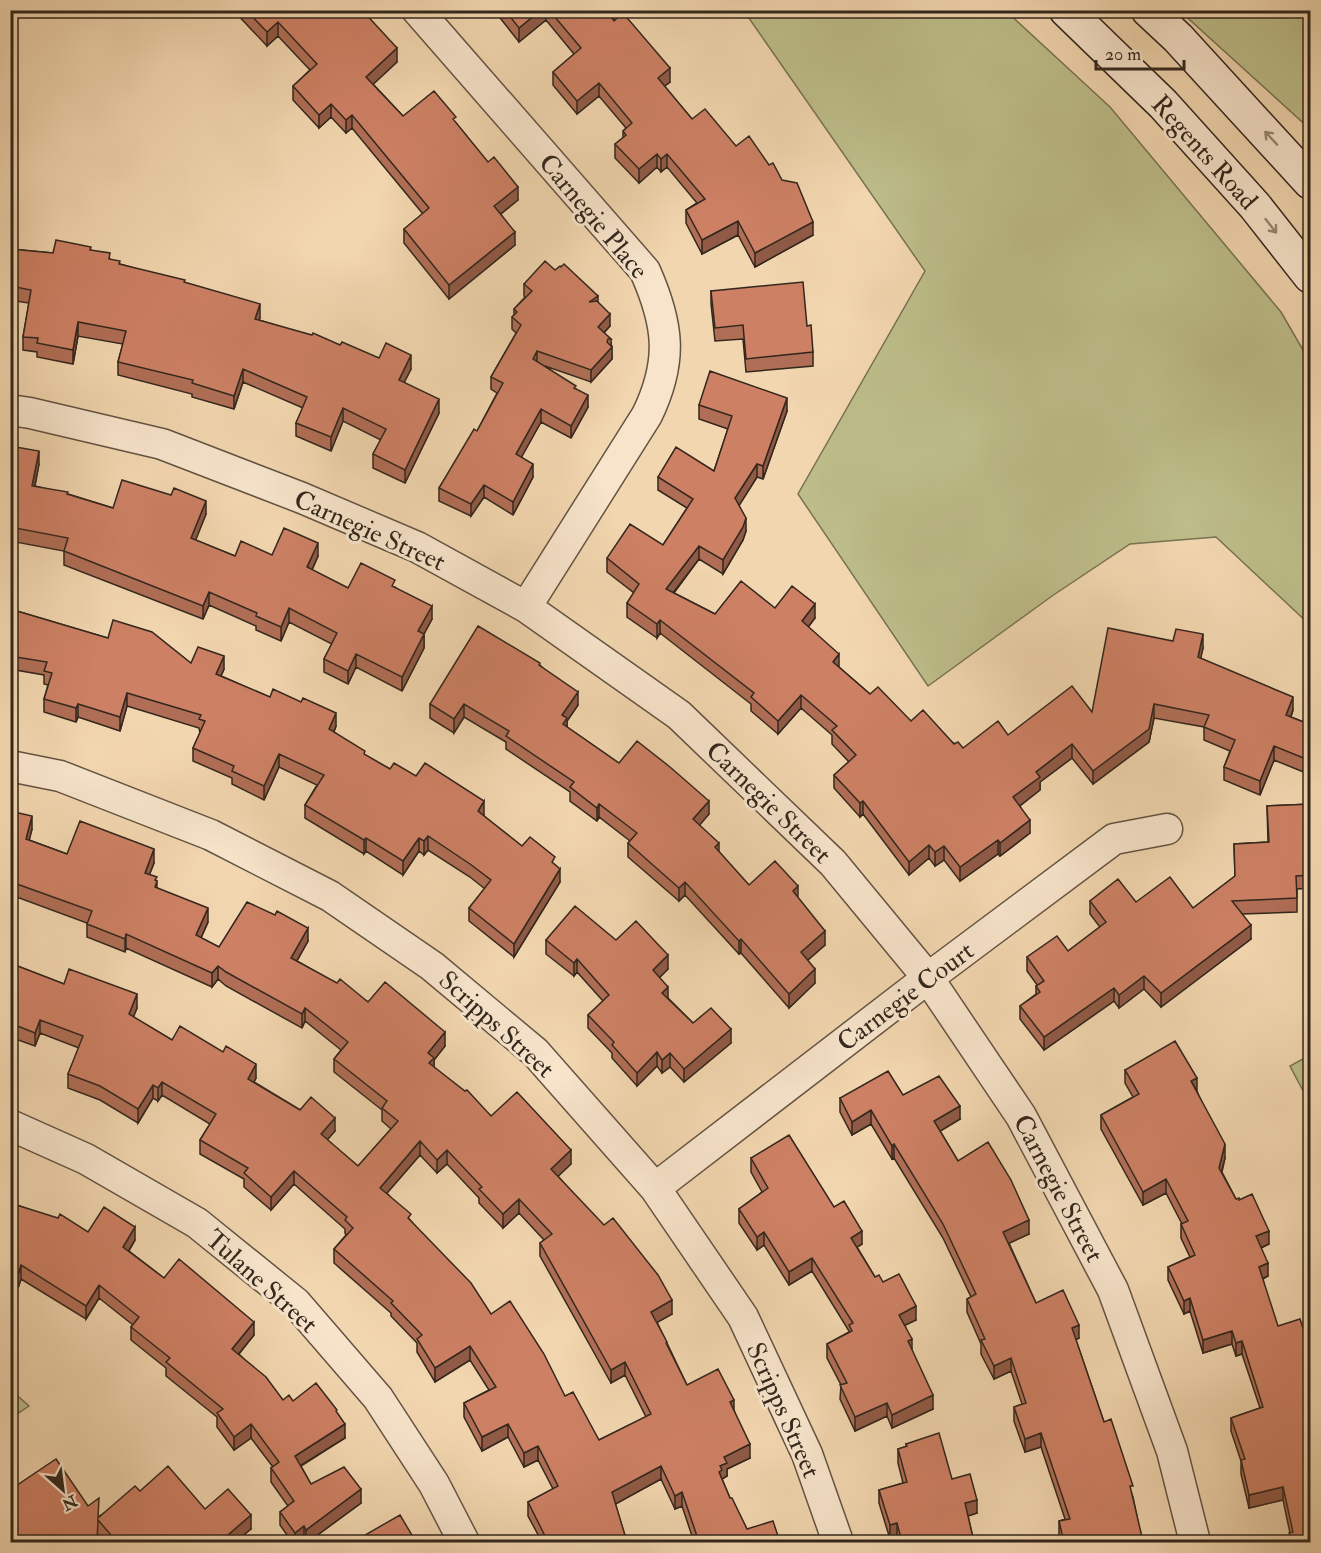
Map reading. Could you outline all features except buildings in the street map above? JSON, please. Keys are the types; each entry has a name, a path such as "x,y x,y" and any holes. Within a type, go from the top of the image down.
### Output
{"main road":[{"name":"Regents Road","path":"1066,10 1163,104 1255,206 1311,276"},
{"path":"1148,10 1178,38 1311,182"}],"street":[{"name":"Carnegie Place","path":"417,10 645,271 662,318 665,359 655,397 647,415 526,607"},
{"name":"Carnegie Street","path":"10,410 151,442 302,498 417,547 526,607 679,715 833,863 928,978 1021,1116 1113,1290 1172,1451 1195,1542"},
{"name":"Scripps Street","path":"10,766 60,776 211,834 330,896 432,966 535,1052 655,1188 743,1317 807,1454 838,1542"},
{"name":"Carnegie Court","path":"655,1188 928,978 1114,839 1167,829"},
{"name":"Tulane Street","path":"10,1125 86,1159 197,1223 296,1303 378,1398 434,1485 464,1542"}],"green space":[{"path":"744,11 1006,11 1110,107 1281,312 1310,362 1310,625 1216,537 1130,544 1052,596 928,686 798,494 925,271"},
{"path":"1180,11 1310,11 1310,129"},
{"path":"1310,1055 1310,1104 1290,1066"},
{"path":"11,1390 29,1406 11,1418"}]}
